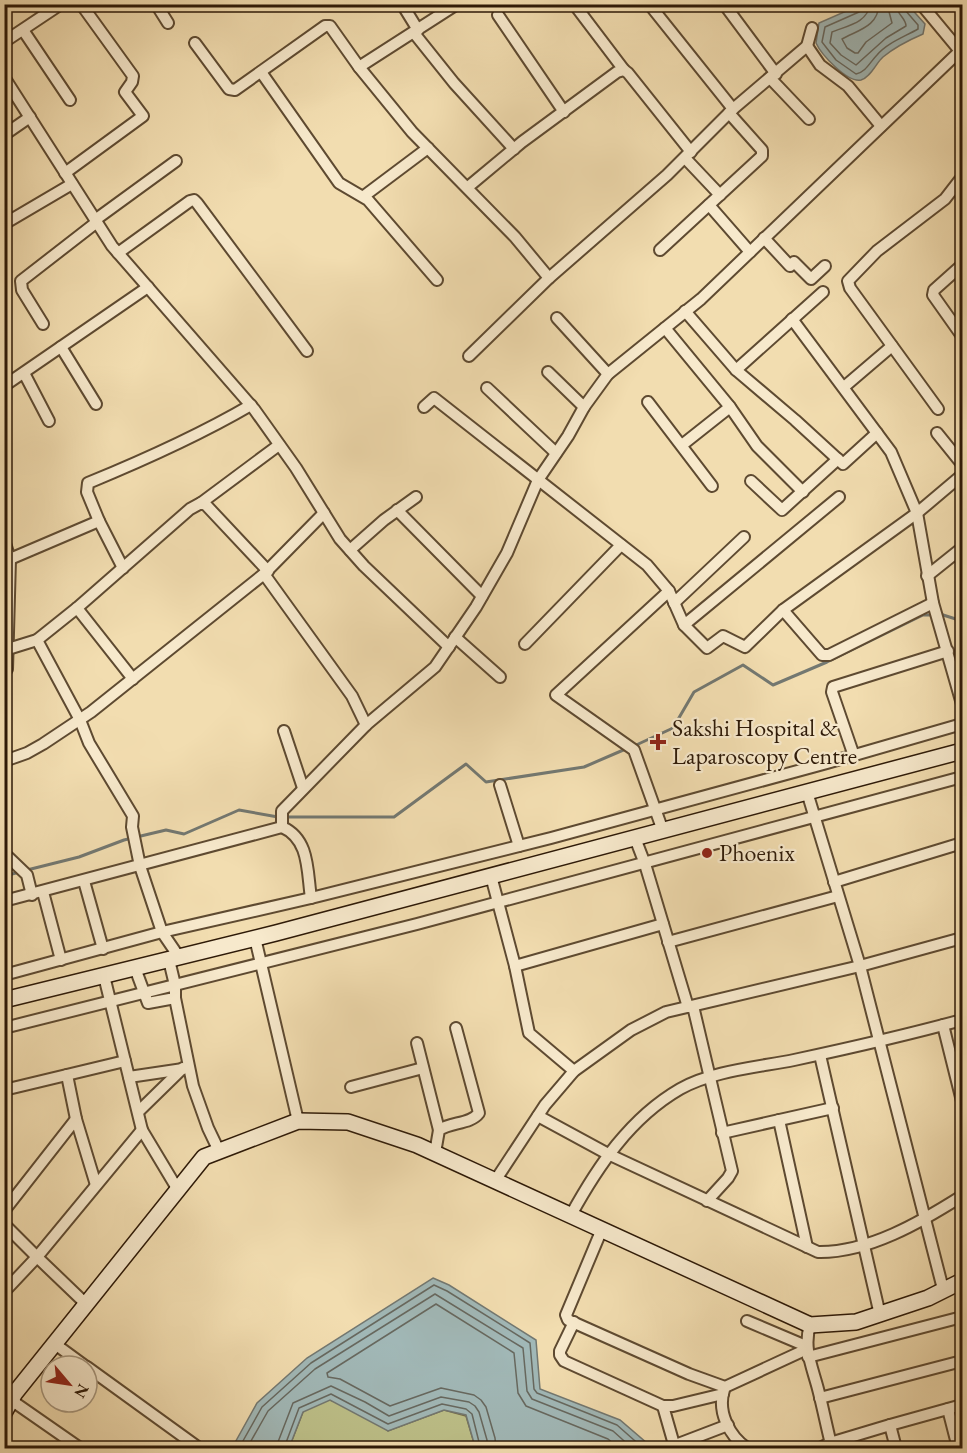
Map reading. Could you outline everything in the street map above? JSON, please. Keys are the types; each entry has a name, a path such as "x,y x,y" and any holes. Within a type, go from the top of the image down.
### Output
{"street":[{"path":"4,42 22,30 45,9 61,4"},
{"path":"65,172 142,116 125,92 133,76 81,4"},
{"path":"156,4 168,23"},
{"path":"402,4 416,32 454,83 514,149"},
{"path":"359,67 457,4"},
{"path":"574,4 720,195"},
{"path":"650,4 763,153 660,250"},
{"path":"724,4 773,76 809,119"},
{"path":"4,901 140,866 282,820 303,788 366,725 435,666 482,596 507,553 538,480 584,407 608,374 686,311 961,50 921,4"},
{"path":"498,15 564,112"},
{"path":"195,43 232,90 235,90 328,25 412,132 515,237 549,278"},
{"path":"469,356 549,278 667,175 731,111 807,46 812,28"},
{"path":"22,30 70,100"},
{"path":"807,46 820,65 848,86 881,126"},
{"path":"468,187 514,149 617,72 624,70"},
{"path":"261,72 339,183 364,196 437,280"},
{"path":"4,77 118,253 251,405 340,539 364,566 452,642 500,676"},
{"path":"4,135 30,117"},
{"path":"364,196 428,147"},
{"path":"44,324 22,290 21,281 176,161"},
{"path":"939,409 850,288 848,281 877,251 945,199 963,177"},
{"path":"4,224 72,184"},
{"path":"118,253 194,200 307,351"},
{"path":"710,205 750,252"},
{"path":"764,238 790,266 794,262 811,279 825,267"},
{"path":"963,265 934,290 933,295 935,301 963,336"},
{"path":"4,386 148,287"},
{"path":"736,370 823,291"},
{"path":"686,311 736,370 843,464 877,433"},
{"path":"557,318 608,374"},
{"path":"792,319 891,452 917,513 933,603 963,704"},
{"path":"665,328 730,407 757,446 803,492"},
{"path":"844,387 892,346"},
{"path":"61,347 96,404"},
{"path":"548,372 584,407"},
{"path":"24,373 49,421"},
{"path":"487,388 556,453"},
{"path":"424,407 434,398 647,565 669,591 684,624 706,648 723,636 745,647 783,610 917,513 963,475"},
{"path":"648,402 712,486"},
{"path":"123,568 87,492 88,483 158,454 251,405"},
{"path":"682,445 730,407"},
{"path":"937,433 963,464"},
{"path":"8,649 37,639 77,608 190,509 279,445"},
{"path":"751,481 782,510 837,459"},
{"path":"350,550 416,497"},
{"path":"684,624 839,497"},
{"path":"201,503 266,573 352,696 366,725"},
{"path":"397,510 482,596"},
{"path":"4,755 10,759 27,753 80,720 266,573 324,513"},
{"path":"10,559 99,521"},
{"path":"674,603 744,537"},
{"path":"4,540 10,559 8,669 4,674"},
{"path":"525,644 621,545"},
{"path":"927,576 963,548"},
{"path":"663,831 634,750 556,695 669,591"},
{"path":"783,610 822,655 829,655 933,603"},
{"path":"77,608 133,679"},
{"path":"37,639 80,720 89,743 133,816 132,827 140,866 162,932 174,958 175,998 186,1068 219,1151"},
{"path":"854,756 831,692 833,687 948,651"},
{"path":"4,975 162,932 311,898 519,846 854,756 963,724"},
{"path":"284,731 303,788"},
{"path":"4,1000 255,938 963,751"},
{"path":"4,1028 499,903 963,777"},
{"path":"500,785 519,846"},
{"path":"807,792 860,966 943,1290"},
{"path":"282,820 303,845 311,898"},
{"path":"635,838 690,1006 732,1171 707,1201"},
{"path":"834,882 963,843"},
{"path":"4,853 24,872 38,893 61,960"},
{"path":"491,876 515,966 529,1034 574,1071"},
{"path":"84,881 103,949"},
{"path":"668,942 838,896"},
{"path":"515,966 663,924"},
{"path":"255,938 298,1121"},
{"path":"495,1181 538,1116 574,1071 631,1030 666,1012 860,966 963,938"},
{"path":"135,968 148,1003 175,998"},
{"path":"104,976 142,1130 178,1190"},
{"path":"571,1215 608,1154 633,1125 667,1097 682,1088 709,1078 820,1055 963,1020"},
{"path":"944,1025 963,1101"},
{"path":"439,1130 444,1126 476,1117 479,1113 456,1028"},
{"path":"417,1043 439,1130 435,1153"},
{"path":"820,1055 880,1315"},
{"path":"4,1090 125,1061"},
{"path":"129,1077 186,1068"},
{"path":"138,1112 186,1068"},
{"path":"351,1087 423,1068"},
{"path":"67,1075 76,1119 96,1185"},
{"path":"722,1133 833,1108"},
{"path":"538,1116 608,1154 818,1252 837,1252 865,1245 926,1219 963,1196"},
{"path":"4,1211 76,1119"},
{"path":"779,1120 807,1247"},
{"path":"78,1448 9,1397 55,1344 204,1157 298,1121 348,1122 417,1145 810,1325 856,1322 928,1298 963,1281"},
{"path":"6,1288 37,1257 142,1130"},
{"path":"4,1224 86,1304"},
{"path":"602,1229 566,1315 568,1320 724,1390"},
{"path":"574,1322 560,1351 564,1360 663,1406 673,1406 724,1390 807,1351 963,1317"},
{"path":"747,1321 807,1351"},
{"path":"810,1325 807,1351 831,1446"},
{"path":"55,1344 68,1354"},
{"path":"820,1398 963,1361"},
{"path":"99,1376 199,1449"},
{"path":"724,1390 723,1415 731,1432 744,1448"},
{"path":"820,1449 890,1425 963,1405"},
{"path":"663,1406 674,1447 728,1425"},
{"path":"948,1409 958,1449"},
{"path":"890,1425 896,1449"}],"green space":[{"path":"330,1400 367,1413 388,1431 444,1410 466,1416 474,1443 473,1448 289,1448 303,1412 316,1401"}],"water":[{"path":"860,5 908,5 925,24 923,34 888,53 868,76 855,80 842,73 823,54 816,43 819,23"},
{"path":"433,1278 449,1285 536,1340 540,1389 620,1420 648,1444 649,1448 473,1448 474,1443 466,1415 444,1410 388,1431 330,1400 303,1412 289,1448 232,1448 257,1403 307,1358"}],"waterway":[{"path":"940,614 962,621"},
{"path":"634,746 673,728 694,692 743,665 773,685 827,662 923,615 934,615"},
{"path":"285,817 394,817 466,764 486,782 584,767 628,748"},
{"path":"27,870 79,857 124,840 166,830 184,834 239,810 278,817"},
{"path":"4,876 20,872"}],"place":[{"name":"Sakshi Hospital & Laparoscopy Centre","path":"658,742"},
{"name":"Phoenix","path":"707,853"}]}
